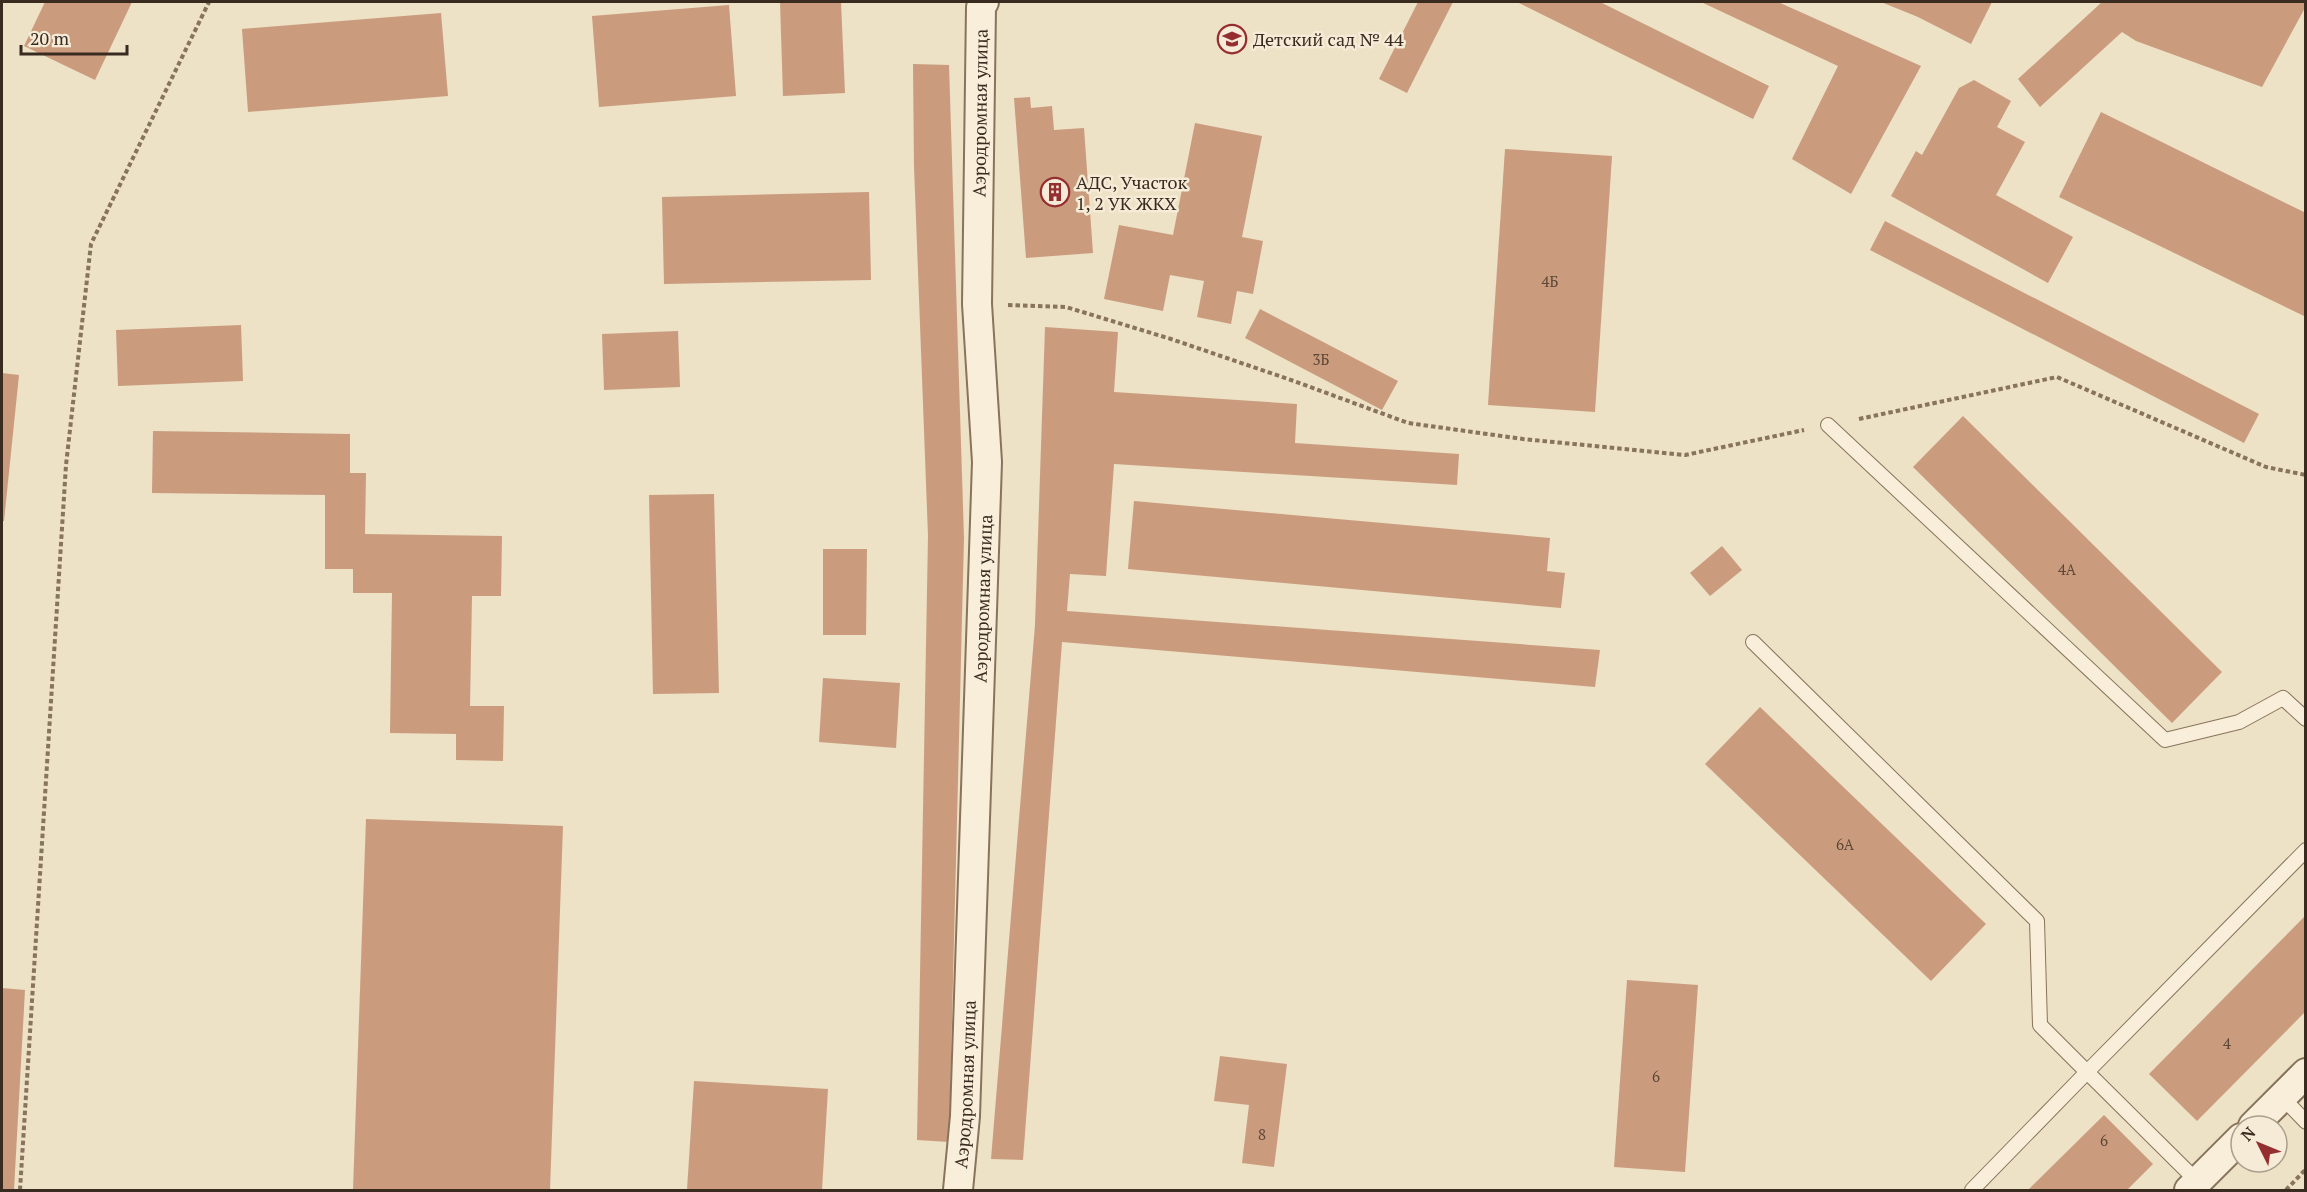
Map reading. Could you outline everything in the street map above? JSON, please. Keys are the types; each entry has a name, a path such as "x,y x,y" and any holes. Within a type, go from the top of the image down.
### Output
{"street":[{"name":"Аэродромная улица","path":"958,1191 965,1116 987,462 977,304 983,4"},
{"path":"2265,1114 2306,1073"},
{"path":"2194,1186 2229,1150"}],"lane":[{"path":"1828,425 2165,740 2239,722 2283,698 2306,718"},
{"path":"1753,642 2037,921 2040,1025 2194,1186"},
{"path":"1972,1191 2086,1072 2306,850"},
{"path":"2282,1097 2306,1122"}],"path":[{"path":"20,1191 66,465 91,244 209,2"},
{"path":"977,304 1066,307 1250,366 1408,423 1523,439 1685,455 2057,377 2266,467 2306,475"},
{"path":"2286,1191 2306,1169"}],"building":[{"path":"45,2 132,2 95,80 24,46"},
{"path":"780,2 841,2 845,93 783,96"},
{"path":"1418,2 1453,2 1407,93 1379,79"},
{"path":"1517,2 1600,2 1769,86 1753,119"},
{"path":"1701,2 1778,2 1921,66 1851,194 1792,159 1838,66"},
{"path":"1881,2 1992,2 1971,44 1918,17"},
{"path":"2102,2 2306,2 2306,6 2262,87 2136,41 2122,32 2040,107 2018,79"},
{"path":"729,5 736,96 599,107 592,16"},
{"path":"441,13 448,96 248,112 242,29"},
{"path":"913,64 949,65 964,538 949,1142 917,1140 928,536 914,166"},
{"path":"1974,80 2011,101 1997,127 2025,142 1996,195 2073,237 2048,283 1891,196 1916,151 1922,155 1959,88"},
{"name":"АДС, Участок 1, 2 УК ЖКХ","path":"1030,97 1031,108 1052,106 1054,130 1084,128 1093,253 1026,258 1014,98"},
{"path":"2101,112 2306,213 2306,317 2059,197"},
{"path":"1195,123 1262,136 1242,237 1263,241 1253,294 1237,291 1231,324 1197,317 1204,281 1170,275 1163,311 1104,299 1119,225 1173,235"},
{"path":"1505,149 1612,156 1595,412 1488,405"},
{"path":"869,192 871,280 664,284 662,197"},
{"path":"1885,221 2259,414 2244,443 1870,250"},
{"path":"1260,309 1398,381 1382,410 1245,338"},
{"path":"241,325 243,381 118,386 116,330"},
{"path":"1045,327 1118,332 1114,392 1297,404 1295,443 1459,454 1457,485 1114,464 1106,576 1070,574 1067,611 1600,650 1595,687 1062,642 1023,1160 991,1159 1035,625"},
{"path":"678,331 680,387 604,390 602,334"},
{"path":"2,373 19,375 4,521 2,521"},
{"path":"1963,416 2222,672 2172,723 1913,467"},
{"path":"153,431 350,434 350,473 366,473 365,534 502,536 501,596 472,596 470,706 504,706 503,761 456,760 456,734 390,733 392,593 353,593 353,569 325,569 325,495 152,493"},
{"path":"714,494 719,693 653,694 649,495"},
{"path":"1134,501 1550,538 1547,571 1565,573 1561,608 1128,569"},
{"path":"1722,546 1742,570 1710,596 1690,573"},
{"path":"823,549 867,549 866,635 823,635"},
{"path":"823,678 900,683 896,748 819,742"},
{"path":"1760,707 1986,924 1931,981 1705,764"},
{"path":"366,819 563,826 550,1190 353,1190"},
{"path":"2306,915 2306,1011 2197,1121 2149,1074"},
{"path":"1627,980 1698,985 1685,1172 1614,1167"},
{"path":"2,988 25,990 14,1190 2,1190"},
{"path":"1220,1056 1287,1064 1274,1167 1242,1163 1249,1105 1214,1101"},
{"path":"694,1081 828,1089 822,1190 687,1190"},
{"path":"2104,1115 2153,1164 2127,1190 2028,1190"}],"place":[{"name":"Детский сад № 44","path":"1232,39"},
{"name":"АДС, Участок 1, 2 УК ЖКХ","path":"1055,192"}]}
